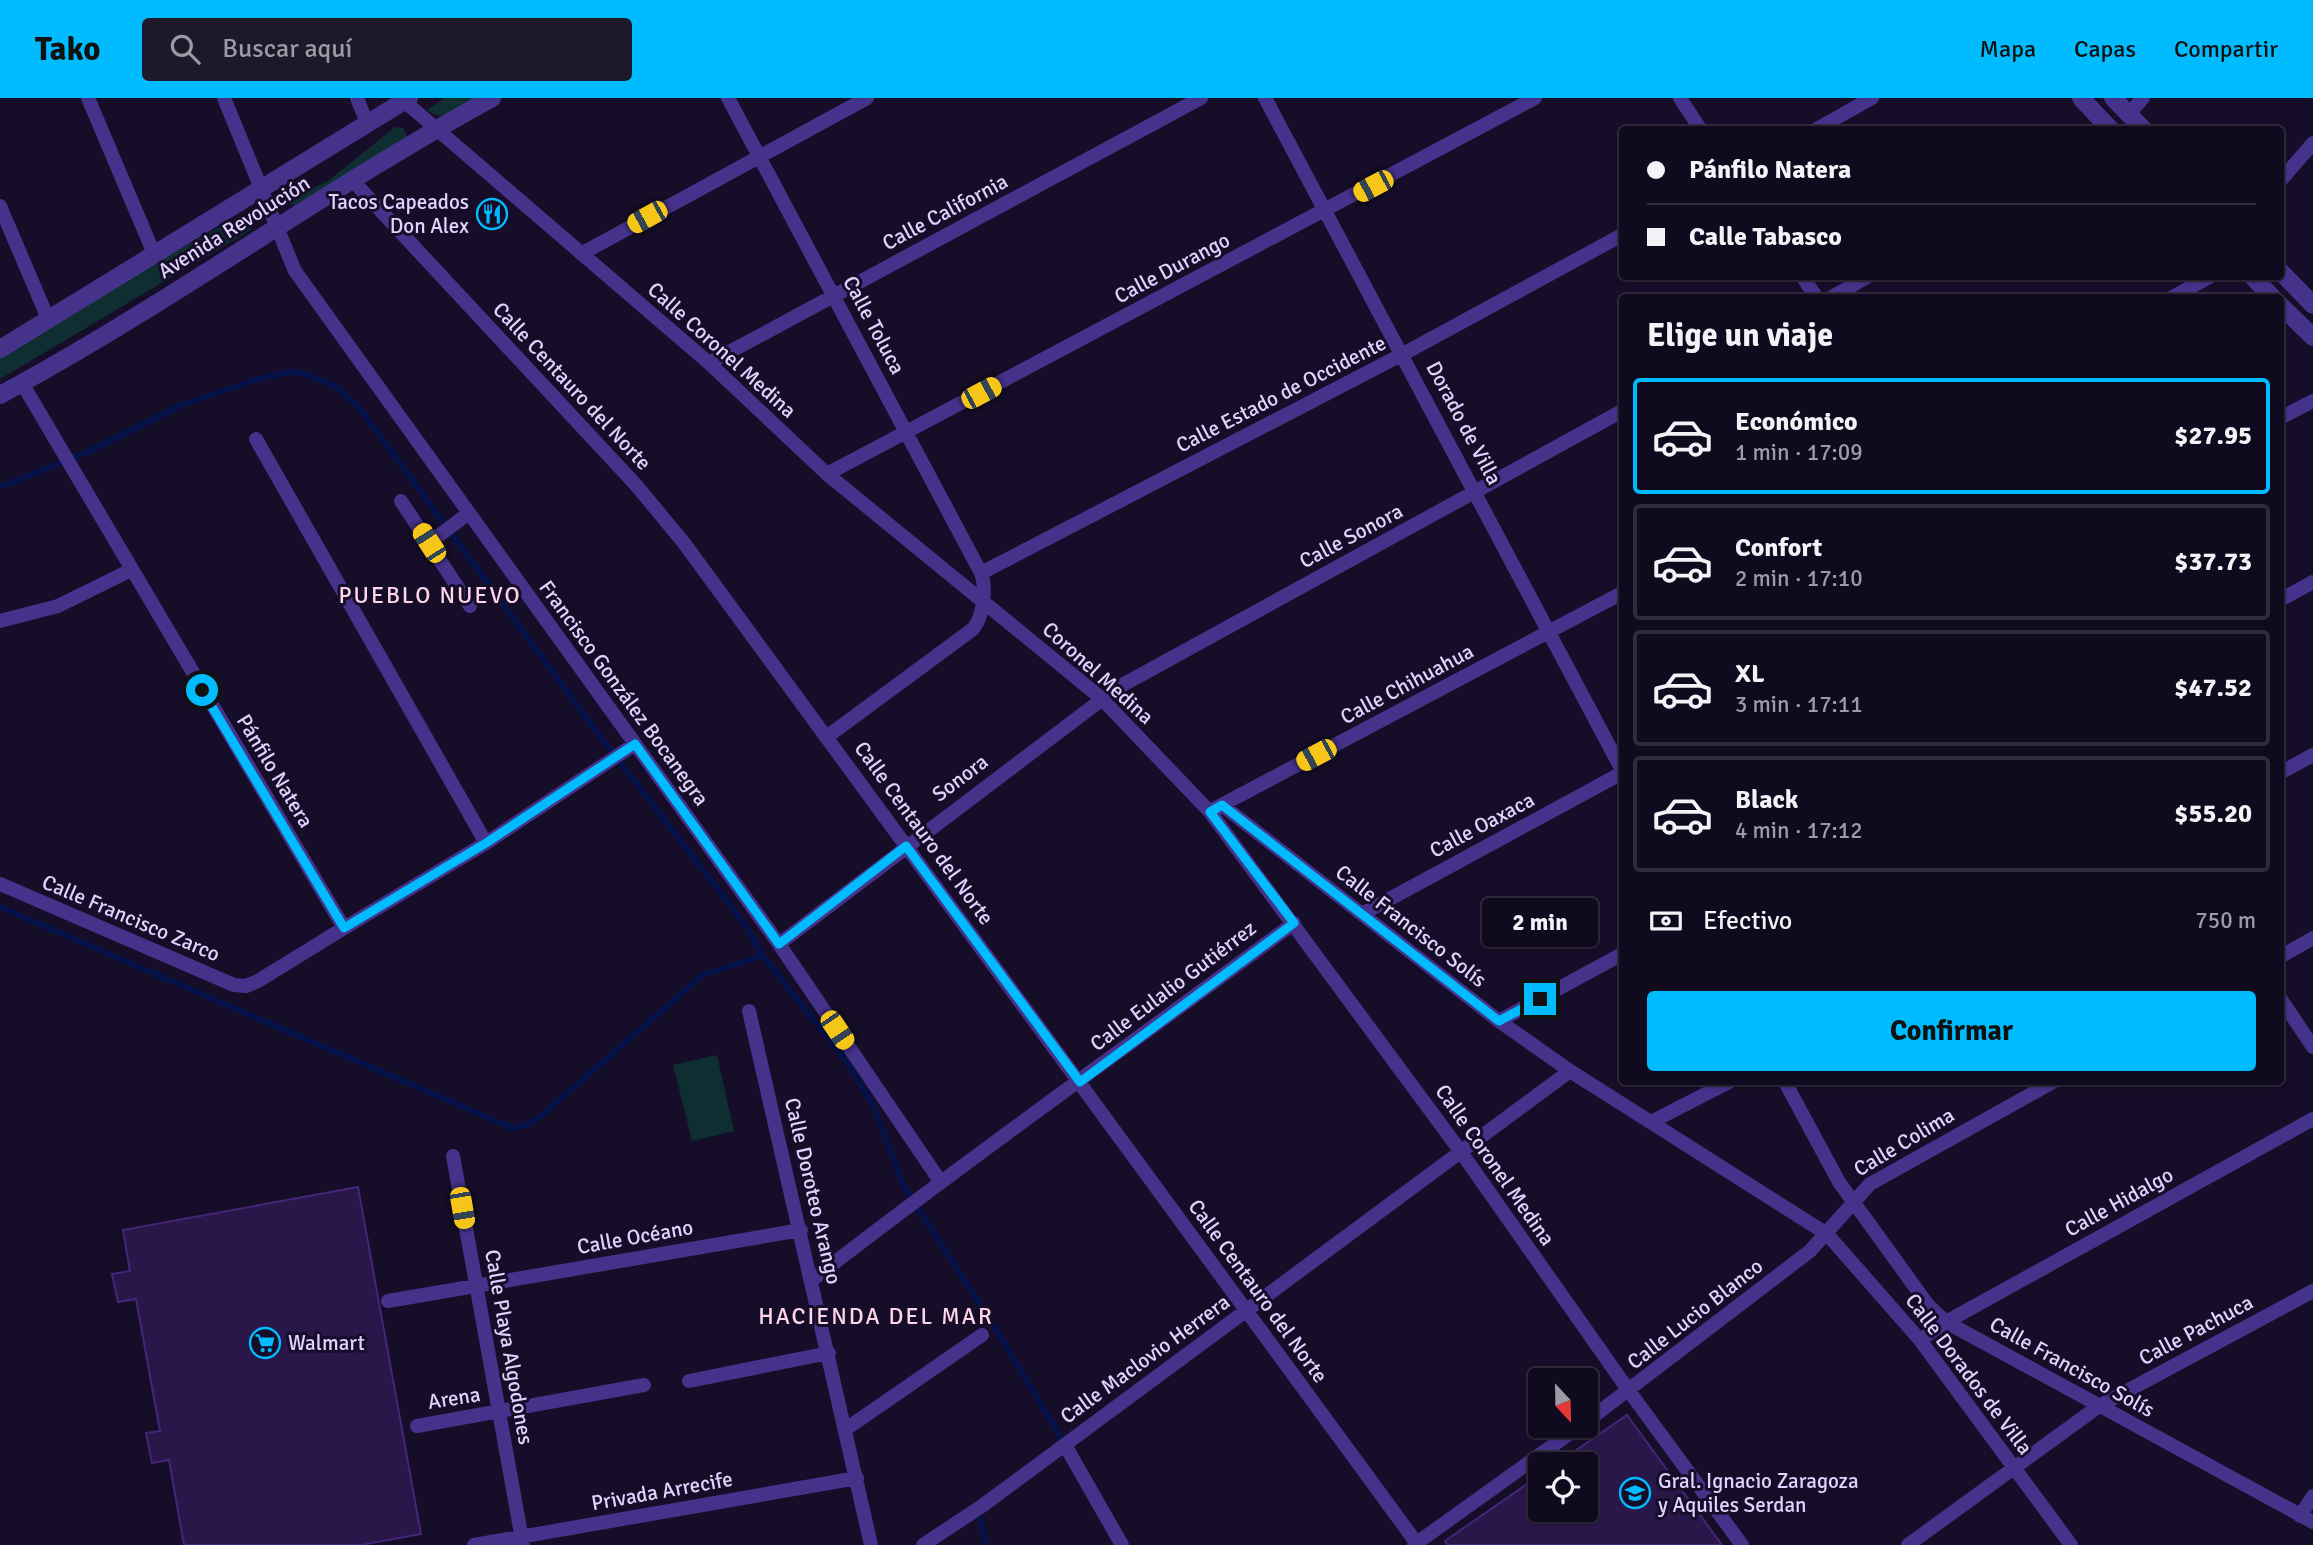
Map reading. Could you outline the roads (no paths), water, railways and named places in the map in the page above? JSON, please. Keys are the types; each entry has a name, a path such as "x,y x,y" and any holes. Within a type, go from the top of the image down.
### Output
{"street":[{"path":"88,98 155,256"},
{"name":"Francisco González Bocanegra","path":"224,98 295,271 779,944 936,1184"},
{"path":"357,98 368,123"},
{"name":"Avenida Revolución","path":"0,395 276,229 435,129 492,98"},
{"name":"Calle Toluca","path":"728,98 981,573"},
{"path":"581,254 867,98"},
{"name":"Calle California","path":"709,362 1201,98"},
{"name":"Dorado de Villa","path":"1265,98 1551,632 1619,766"},
{"name":"Calle Durango","path":"827,474 1535,98"},
{"path":"1680,98 1698,126"},
{"path":"1822,126 1872,98"},
{"path":"2081,98 2107,126"},
{"path":"2113,98 2140,126"},
{"path":"2129,114 2143,98"},
{"name":"Avenida Revolución","path":"0,349 407,99"},
{"name":"Calle Coronel Medina","path":"407,99 435,129 709,362 827,474 982,600"},
{"path":"2284,177 2313,144"},
{"name":"Calle Centauro del Norte","path":"353,181 636,485 728,600 1416,1544"},
{"path":"0,206 48,321"},
{"name":"Calle Estado de Occidente","path":"981,573 1403,354 1619,237"},
{"path":"2284,275 2313,304"},
{"path":"1837,294 1862,280"},
{"path":"2178,294 2203,280"},
{"path":"2256,280 2269,294"},
{"path":"2284,309 2313,337"},
{"name":"Pánfilo Natera","path":"22,383 344,928"},
{"path":"2284,416 2313,401"},
{"name":"Calle Sonora","path":"1101,698 1619,413"},
{"path":"256,439 486,843"},
{"path":"401,501 470,606"},
{"path":"429,543 469,513"},
{"path":"0,621 58,606 131,570"},
{"path":"828,736 973,629 980,618 981,573"},
{"path":"2284,598 2313,582"},
{"name":"Calle Chihuahua","path":"1216,808 1619,595"},
{"name":"Coronel Medina","path":"982,600 1101,698 1216,808"},
{"name":"Sonora","path":"779,944 1101,698"},
{"path":"344,928 486,843 635,744"},
{"path":"2284,771 2313,755"},
{"name":"Calle Oaxaca","path":"1362,914 1619,774"},
{"name":"Calle Coronel Medina","path":"1216,808 1294,923 1742,1545"},
{"name":"Calle Francisco Solís","path":"1216,808 1362,914 1499,1021 1570,1071 1827,1234"},
{"name":"Calle Francisco Zarco","path":"0,884 234,985 246,986 344,928"},
{"name":"Calle Eulalio Gutiérrez","path":"812,1280 936,1184 1080,1082 1294,923"},
{"path":"2284,955 2313,938"},
{"path":"1499,1021 1619,956"},
{"path":"2284,1004 2313,1047"},
{"name":"Calle Doroteo Arango","path":"749,1011 872,1545"},
{"name":"Calle Maclovio Herrera","path":"923,1545 982,1506 1570,1071"},
{"path":"1653,1122 1723,1085"},
{"path":"1787,1085 1831,1168 1853,1200"},
{"name":"Calle Colima","path":"1827,1234 1853,1200 1888,1172 2048,1085"},
{"name":"Calle Hidalgo","path":"1920,1340 1946,1322 2313,1119"},
{"name":"Calle Playa Algodones","path":"453,1156 522,1541"},
{"name":"Calle Francisco Solís","path":"1853,1200 1928,1305 1946,1322 2307,1519"},
{"name":"Calle Océano","path":"388,1301 801,1230"},
{"name":"Calle Dorados de Villa","path":"1827,1234 1920,1340 2071,1545"},
{"name":"Calle Lucio Blanco","path":"1598,1413 1810,1251 1827,1234"},
{"name":"Calle Pachuca","path":"1908,1545 2099,1406 2313,1291"},
{"path":"846,1429 982,1335"},
{"path":"689,1381 829,1353"},
{"name":"Arena","path":"417,1426 645,1384"},
{"path":"1416,1544 1563,1438"},
{"path":"1065,1445 1122,1545"},
{"name":"Privada Arrecife","path":"474,1545 522,1541 857,1478"},
{"path":"2307,1519 2313,1496"}],"waterway":[{"path":"0,487 85,453 179,406 258,379 289,372 306,374 336,387 358,406 593,727 746,926 763,956"},
{"path":"0,907 512,1128 527,1125 542,1115 704,974 763,956 848,1064 874,1107 903,1185 994,1326 1063,1441 1060,1444"},
{"path":"978,1509 986,1545"}],"place":[{"name":"Tacos Capeados Don Alex","path":"492,214"},
{"name":"Walmart","path":"265,1343"},
{"name":"Gral. Ignacio Zaragoza y Aquiles Serdan","path":"1635,1493"}],"district":[{"name":"PUEBLO NUEVO","path":"430,595"},
{"name":"HACIENDA DEL MAR","path":"876,1316"}]}
